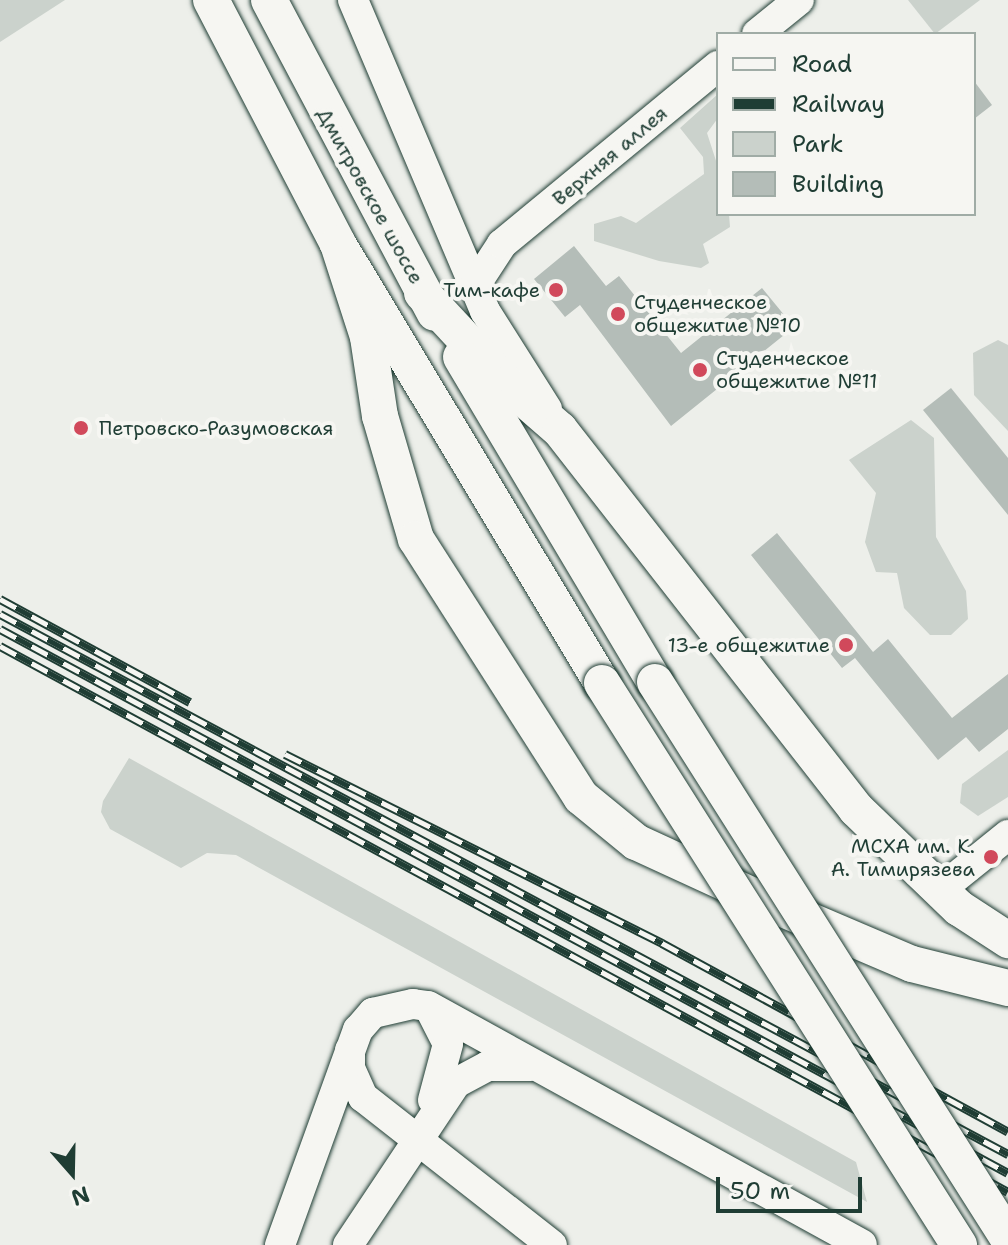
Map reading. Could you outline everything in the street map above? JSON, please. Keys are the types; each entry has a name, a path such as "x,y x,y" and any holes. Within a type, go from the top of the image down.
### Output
{"main road":[{"path":"211,0 338,244 602,683 959,1245"},
{"name":"Дмитровское шоссе","path":"269,0 422,293 655,682 1008,1238"},
{"path":"338,244 368,337 380,416 416,539 581,797 636,842 771,904 912,964 992,982"},
{"path":"422,293 507,384 560,430 856,809 959,908 1008,940"}],"street":[{"path":"353,0 474,287 560,430"},
{"path":"759,32 799,0"},
{"name":"Верхняя аллея","path":"474,287 502,244 716,68"},
{"path":"457,249 484,252 502,244"},
{"path":"962,872 1008,835"},
{"path":"280,1245 351,1048 373,1013 398,1005 428,1006 862,1245"},
{"path":"415,1138 447,1059 446,1030 428,1006"},
{"path":"351,1048 350,1068 363,1097 552,1245"},
{"path":"348,1245 445,1094 469,1073 506,1063 541,1068"}],"green space":[{"path":"0,0 65,0 0,42"},
{"path":"908,0 980,0 938,32 933,32"},
{"path":"716,96 716,121 707,133 716,161 716,216 729,216 730,227 703,244 709,263 701,268 659,261 594,241 594,224 621,216 636,223 704,174 703,157 680,128"},
{"path":"998,340 1008,345 1008,431 974,395 973,353"},
{"path":"911,420 934,438 936,537 966,591 968,619 951,635 930,635 904,608 897,573 876,572 865,542 876,493 849,460"},
{"path":"1008,750 1008,797 978,816 960,803 962,784"},
{"path":"129,758 856,1162 867,1202 236,855 207,853 181,868 110,829 101,812 103,801"}],"building":[{"path":"976,84 992,105 976,117"},
{"path":"574,246 606,286 619,276 681,353 762,288 794,327 671,426 580,305 565,317 534,279"},
{"path":"951,388 1008,458 1008,515 923,410"},
{"name":"13-е общежитие","path":"777,533 873,652 888,639 952,718 1008,674 1008,729 979,752 966,737 938,760 855,658 842,668 751,555"}],"railway":[{"path":"0,599 190,702"},
{"path":"0,614 1008,1154"},
{"path":"0,629 1008,1173"},
{"path":"0,646 1008,1192"},
{"path":"285,754 662,943 1008,1132"}],"place":[{"name":"Тим-кафе","path":"556,290"},
{"name":"Студенческое общежитие №10","path":"618,314"},
{"name":"Студенческое общежитие №11","path":"700,370"},
{"name":"Петровско-Разумовская","path":"81,428"},
{"name":"13-е общежитие","path":"846,645"},
{"name":"МСХА им. К. А. Тимирязева","path":"991,857"}]}
